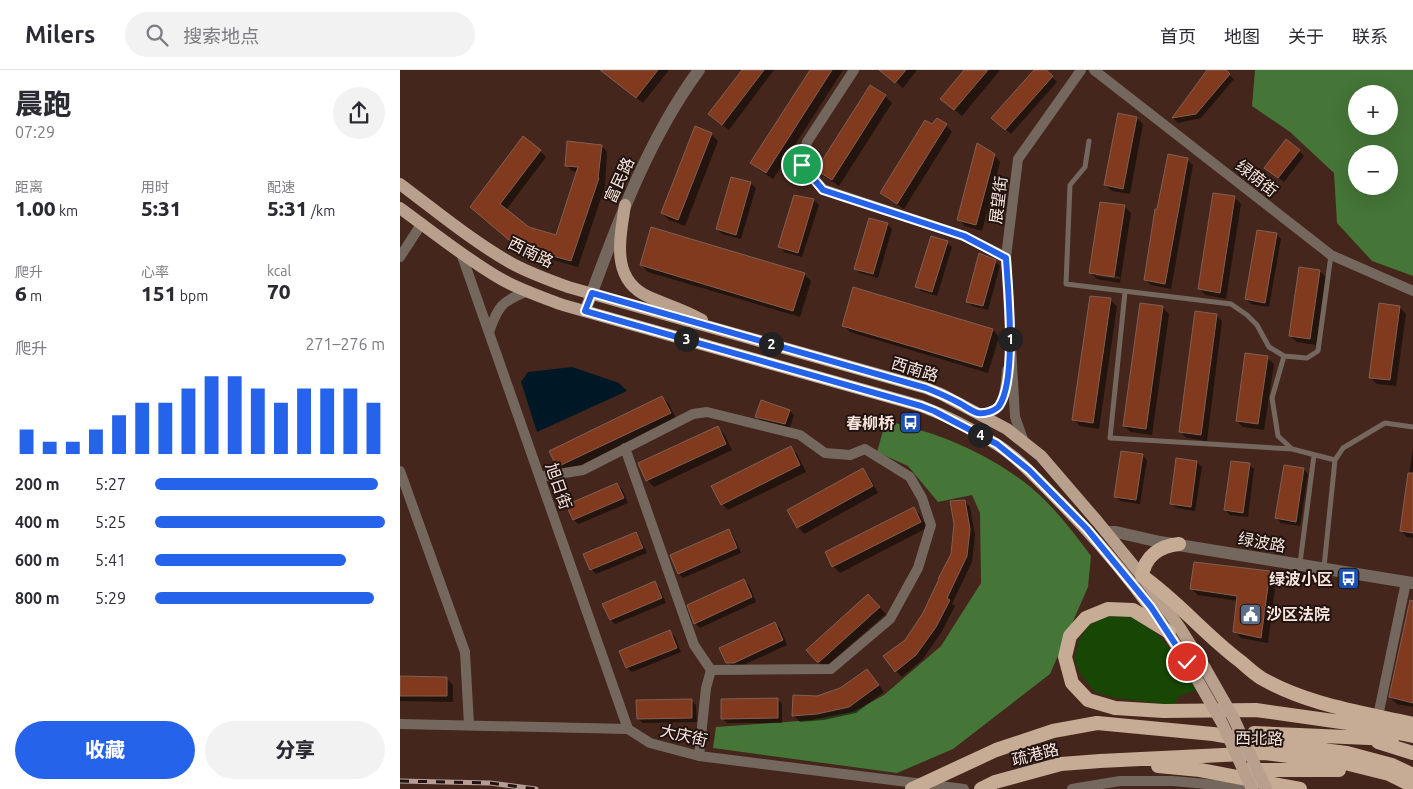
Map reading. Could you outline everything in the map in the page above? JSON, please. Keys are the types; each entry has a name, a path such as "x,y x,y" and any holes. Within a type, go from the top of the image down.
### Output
{"highway":[{"path":"1179,544 1170,545 1156,552 1146,563 1142,576 1180,607 1205,633 1260,677 1314,702 1413,724"},
{"path":"1169,632 1132,610 1108,609 1086,618 1070,636 1065,657 1072,683 1088,700 1115,708 1164,711 1256,710 1355,724 1413,736"},
{"path":"912,789 996,750 1053,731 1096,723 1143,722 1207,730 1413,740"},
{"name":"西北路","path":"1096,723 1213,734 1265,743 1347,753 1392,765 1413,775"},
{"path":"1370,738 1413,754"},
{"name":"西北路","path":"1100,761 1264,753 1345,763 1389,774 1413,786"},
{"path":"1100,761 1200,770 1342,770 1378,772"},
{"name":"疏港路","path":"981,789 995,782 1061,764 1100,761"},
{"path":"1200,770 1300,789"}],"main road":[{"name":"西南路","path":"400,184 512,264 568,287 926,388 942,394 1007,428 1041,456 1142,576 1180,628 1252,789"},
{"path":"624,206 620,238 620,261 629,282 647,296 686,310 722,330"},
{"name":"西南路","path":"400,208 502,280 562,305 921,406 997,444 1029,470 1087,529 1151,607 1233,717 1266,789"}],"street":[{"name":"富民路","path":"585,311 624,206 679,96 699,70"},
{"path":"854,70 807,142 802,165 823,190 964,236 1006,258"},
{"name":"展望街","path":"1024,442 1015,416 1006,258 1018,159 1081,70"},
{"name":"绿荫街","path":"1094,70 1331,254 1413,291"},
{"path":"400,257 422,224"},
{"name":"旭日街","path":"461,252 628,729"},
{"path":"489,332 496,312 509,298 528,291"},
{"path":"978,413 992,412 999,406 1007,380 1010,342"},
{"path":"540,477 583,470 693,414 707,412 800,435 825,453 850,455 865,449 910,477 922,498 931,525 918,568 890,619 831,669 711,670"},
{"path":"625,448 694,645 711,670 706,688 699,756"},
{"path":"400,470 465,652 469,726"},
{"name":"绿波路","path":"1106,532 1116,532 1300,565 1409,582"},
{"path":"1378,716 1409,582"},
{"path":"400,724 628,729"},
{"name":"大庆街","path":"628,729 650,743 699,756 964,789"},
{"path":"1072,789 1120,781 1173,781 1262,789"}],"lane":[{"path":"1088,141 1085,167 1070,185 1066,284 1231,304 1257,325 1270,347 1284,356 1307,358 1318,351 1331,254"},
{"path":"1125,292 1110,438 1292,449 1335,460"},
{"path":"1284,356 1272,398 1278,436 1292,449"},
{"path":"1324,568 1335,460 1343,448 1385,423 1413,427"},
{"path":"1300,565 1314,455"}],"green space":[{"path":"1255,70 1413,70 1413,276 1372,261 1337,223 1334,173 1290,132 1252,106"},
{"path":"886,420 953,442 989,459 1013,474 1034,490 1049,505 1091,556 1088,587 1050,674 953,749 897,773 713,748 716,727 812,720 853,712 884,695 941,646 981,583 980,513 972,495 938,502 908,466 877,452"},
{"path":"1125,616 1142,620 1165,642 1197,690 1179,696 1174,705 1115,698 1095,692 1079,672 1074,659 1079,640 1088,626 1104,617"}],"water":[{"path":"572,367 619,383 627,391 537,432 521,382 528,372"}],"building":[{"path":"600,70 658,70 636,98"},
{"path":"742,70 764,70 722,125 708,114"},
{"path":"810,70 832,70 766,173 750,163"},
{"path":"879,70 906,70 895,83"},
{"path":"964,70 988,70 954,110 940,99"},
{"path":"1034,70 1046,70 1053,76 1005,130 991,118"},
{"path":"1207,70 1226,70 1230,74 1196,114 1172,118"},
{"path":"870,85 886,95 832,180 816,170"},
{"path":"1118,113 1137,117 1123,189 1104,185"},
{"path":"937,118 947,124 897,204 880,193 925,120 932,124"},
{"path":"695,126 712,133 678,220 661,213"},
{"path":"523,136 541,150 500,204 529,227 556,235 578,167 565,166 567,141 602,145 599,178 571,261 516,246 470,207"},
{"path":"1286,139 1300,150 1278,178 1264,168"},
{"path":"977,143 995,154 976,225 957,220"},
{"path":"1168,154 1188,158 1165,284 1144,280 1155,209 1157,209"},
{"path":"731,177 751,182 736,235 716,229"},
{"path":"1213,193 1235,196 1220,293 1198,289"},
{"path":"794,195 814,199 798,253 778,247"},
{"path":"1100,202 1125,205 1114,277 1089,273"},
{"path":"869,218 888,223 873,274 854,269"},
{"path":"651,227 805,273 793,311 640,265"},
{"path":"1257,230 1277,233 1265,303 1245,299"},
{"path":"931,236 948,241 932,292 915,287"},
{"path":"979,253 996,260 983,306 966,302"},
{"path":"1299,267 1320,270 1310,339 1289,336"},
{"path":"853,287 993,329 982,367 842,326"},
{"path":"1090,296 1111,298 1093,423 1072,420"},
{"path":"1140,303 1163,306 1146,429 1123,426"},
{"path":"1379,303 1400,306 1390,380 1369,378"},
{"path":"1195,311 1217,314 1201,435 1179,432"},
{"path":"1245,353 1268,356 1258,424 1236,421"},
{"path":"662,396 671,413 557,467 549,451"},
{"path":"761,400 790,410 785,424 755,417"},
{"path":"718,426 726,444 646,481 638,463"},
{"path":"791,446 800,465 721,505 711,486"},
{"path":"1121,451 1143,454 1136,500 1114,497"},
{"path":"1176,458 1197,461 1191,507 1170,504"},
{"path":"1231,461 1250,463 1243,513 1224,510"},
{"path":"1284,465 1304,468 1296,522 1275,518"},
{"path":"863,468 873,486 797,528 787,510"},
{"path":"1408,473 1413,473 1413,533 1400,531"},
{"path":"617,483 624,498 573,520 566,505"},
{"path":"965,500 970,529 967,556 947,598 950,600 936,627 916,655 895,672 883,656 905,640 923,613 951,554 954,524 950,501"},
{"path":"914,507 921,522 832,567 825,552"},
{"path":"729,529 737,548 678,574 670,555"},
{"path":"636,532 643,548 590,570 583,554"},
{"name":"沙区法院","path":"1194,562 1270,571 1261,638 1233,632 1237,596 1190,589"},
{"path":"744,579 752,597 694,624 687,605"},
{"path":"655,581 662,598 610,620 602,604"},
{"path":"868,594 880,607 817,662 806,650"},
{"path":"1410,600 1413,601 1413,703 1389,697"},
{"path":"775,622 783,640 734,663 726,663 719,648"},
{"path":"670,630 677,648 626,668 619,651"},
{"path":"867,669 879,685 849,707 817,714 792,716 793,695 817,696 840,688"},
{"path":"400,676 447,677 447,696 400,696"},
{"path":"778,698 778,718 721,719 721,699"},
{"path":"692,699 692,718 637,719 636,700"}],"railway":[{"path":"400,781 490,783 536,789"}],"place":[{"name":"春柳桥","path":"910,423"},
{"name":"绿波小区","path":"1349,579"},
{"name":"沙区法院","path":"1250,614"}],"route":[{"path":"802,165 823,190 964,236 1006,258 1010,342 1007,380 999,406 992,412 978,413 942,394 926,388 592,293 585,311 921,406 997,444 1029,470 1087,529 1151,607 1187,662"}]}
